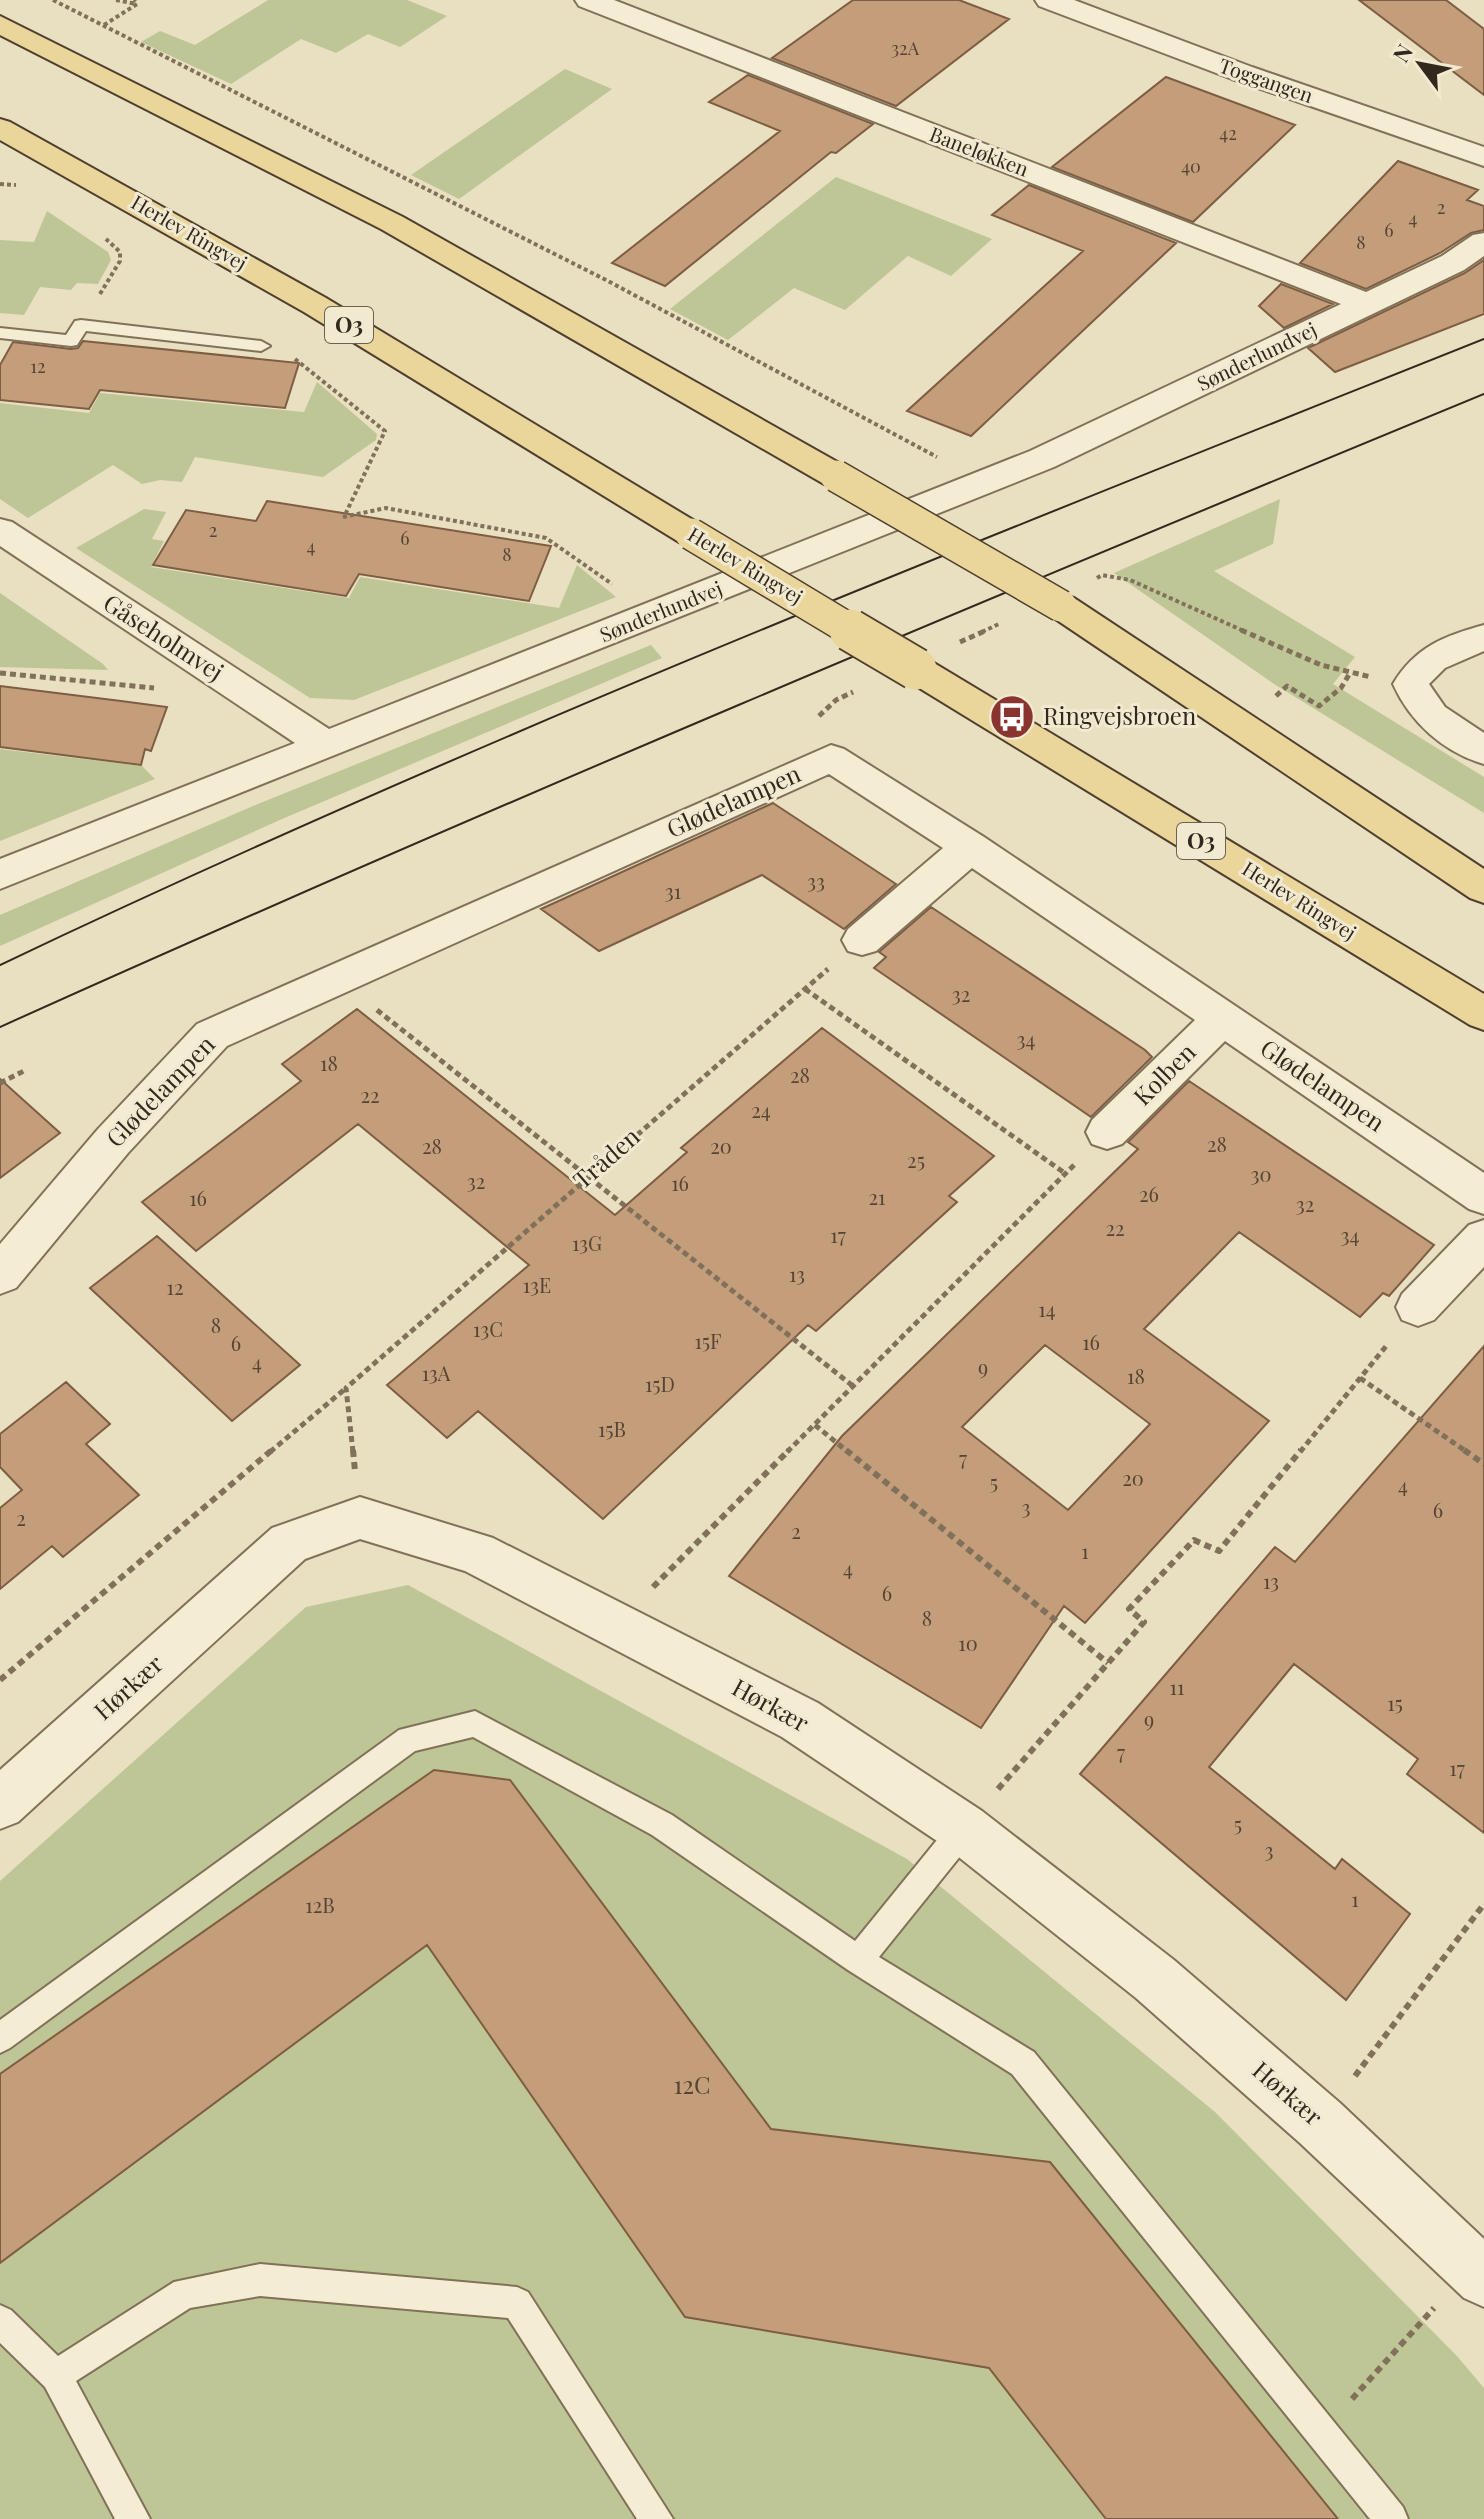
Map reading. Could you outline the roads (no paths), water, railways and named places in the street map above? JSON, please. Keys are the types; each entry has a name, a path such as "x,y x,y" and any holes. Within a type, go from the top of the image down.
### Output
{"main road":[{"path":"2,26 392,223 1061,606 1484,888"},
{"name":"Herlev Ringvej","path":"0,128 315,305 1484,1014"}],"street":[{"name":"Baneløkken","path":"589,0 1368,304"},
{"name":"Toggangen","path":"1049,0 1242,73 1484,157"},
{"name":"Sønderlundvej","path":"0,875 983,483 1105,430 1368,304 1453,263 1484,242"},
{"name":"Gåseholmvej","path":"0,530 326,745"},
{"path":"1484,637 1433,658 1418,670 1411,684 1418,703 1434,720 1484,751"},
{"name":"Glødelampen","path":"0,1275 113,1141 212,1035 831,758 970,847 1484,1196"},
{"path":"862,940 970,847"},
{"name":"Kolben","path":"1107,1132 1222,1019"},
{"path":"1418,1307 1484,1238"},
{"name":"Hørkær","path":"0,1804 289,1543 360,1518 476,1553 800,1720 964,1829 1155,1979 1320,2123 1478,2272"}],"lane":[{"path":"0,333 71,341 81,325 261,346"},
{"path":"0,2038 409,1739 475,1724 662,1825 858,1960 1023,2063 1391,2519"},
{"path":"858,1960 964,1829"},
{"path":"56,2376 185,2293 260,2280 517,2303 656,2519"},
{"path":"0,2321 56,2376 133,2519"}],"tram line":[{"path":"0,965 183,880 551,718 923,564 1484,339"},
{"path":"0,1027 740,704 1484,394"}],"place":[{"name":"Ringvejsbroen","path":"1012,717"}]}
